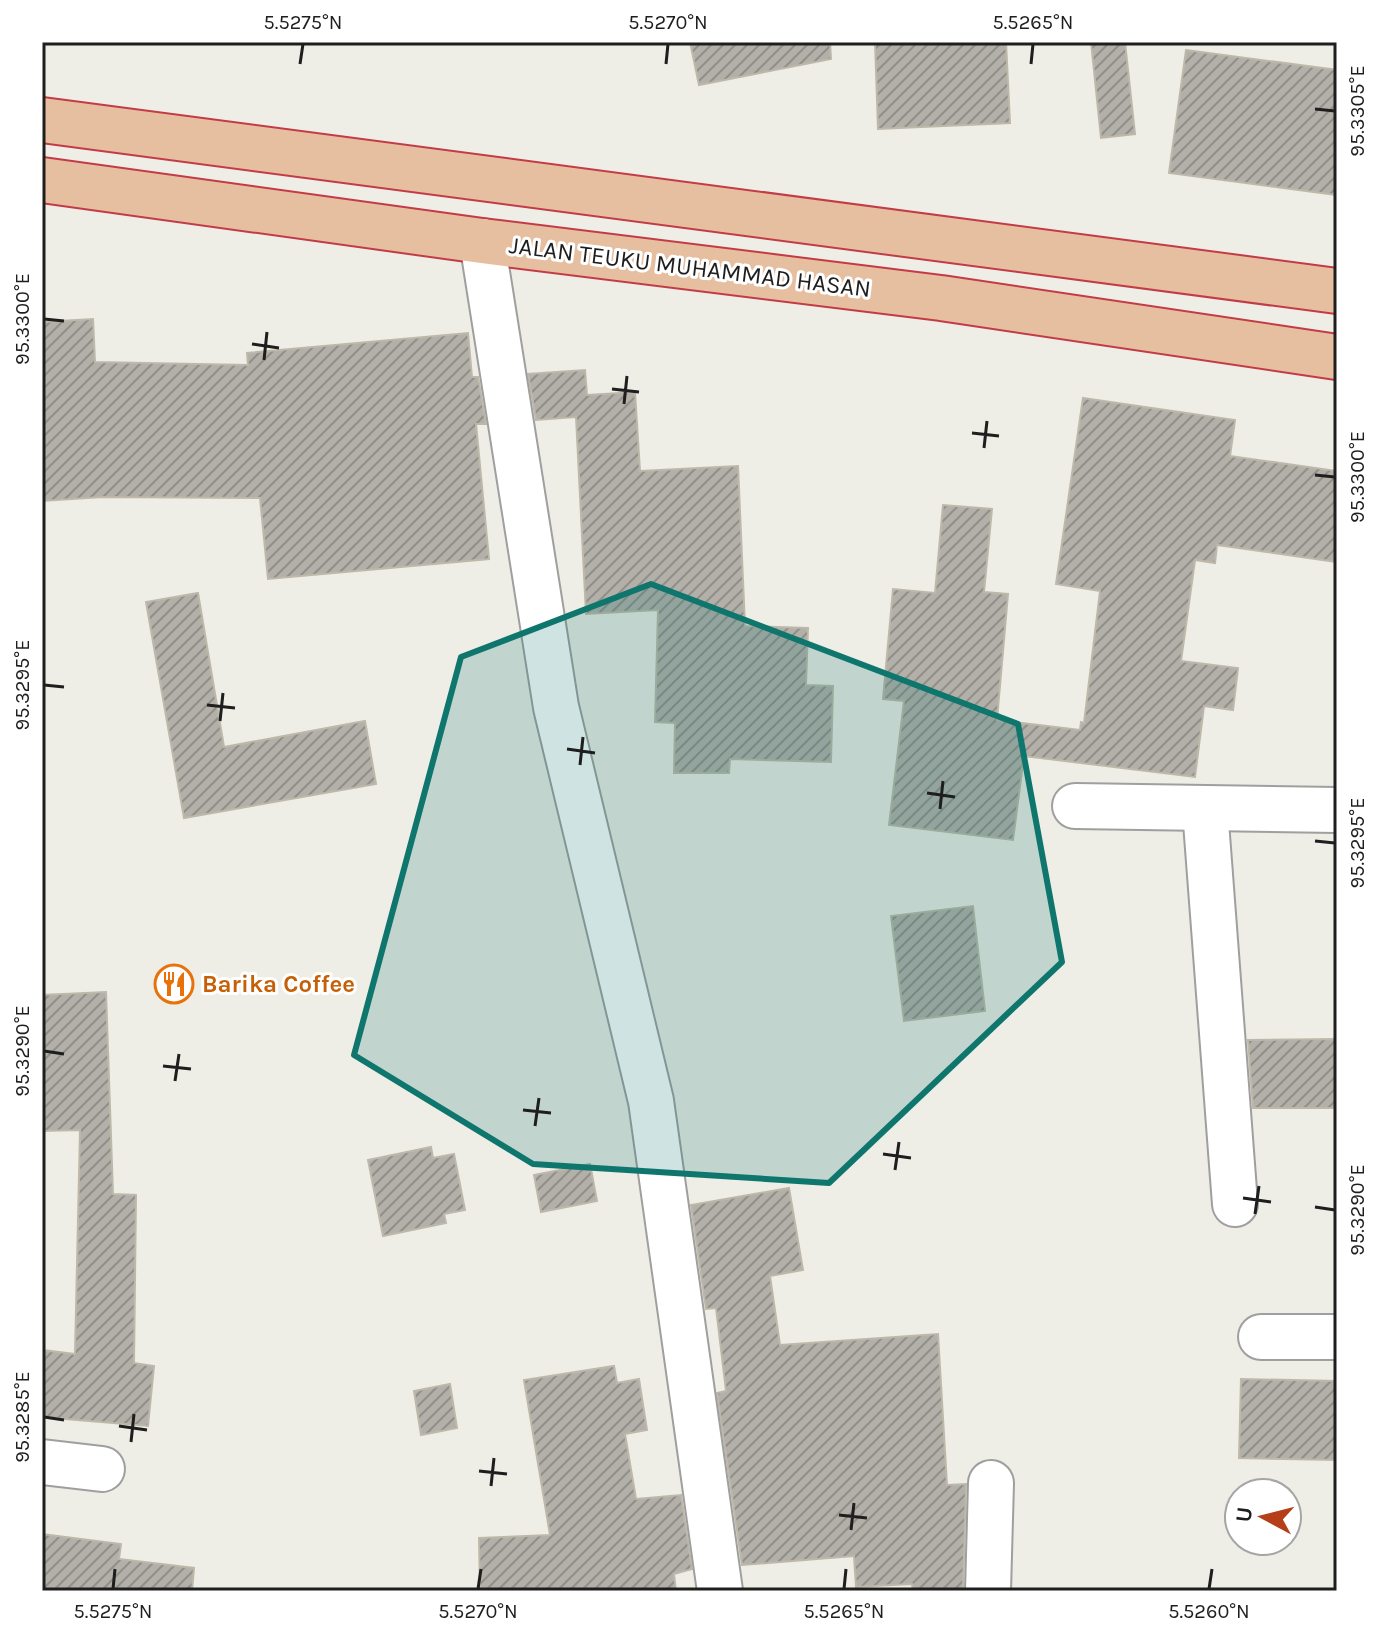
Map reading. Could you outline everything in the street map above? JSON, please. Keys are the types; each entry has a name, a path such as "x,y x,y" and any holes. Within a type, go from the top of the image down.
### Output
{"highway":[{"path":"42,120 1337,291"},
{"name":"JALAN TEUKU MUHAMMAD HASAN","path":"42,180 482,241 941,298 1337,357"},
{"path":"723,270 724,210"}],"street":[{"path":"482,241 556,707 651,1101 720,1591"},
{"path":"1075,806 1337,810"},
{"path":"1205,809 1235,1204"},
{"path":"1261,1337 1337,1337"},
{"path":"42,1462 102,1469"},
{"path":"988,1591 991,1483"}],"highlighted area":[{"path":"651,584 1018,724 1062,962 829,1183 533,1164 354,1055 461,657"}],"building":[{"path":"690,42 830,42 831,59 699,85"},
{"path":"875,42 1006,42 1010,123 878,129"},
{"path":"1091,42 1125,42 1135,134 1101,138"},
{"path":"1186,50 1337,70 1337,195 1169,173"},
{"path":"93,319 95,362 248,365 247,353 468,333 472,377 478,377 486,424 476,424 489,559 268,579 260,498 103,497 42,501 42,322"},
{"path":"585,370 587,395 635,392 640,471 738,466 745,626 808,628 806,685 833,686 831,762 730,759 729,773 674,773 675,723 655,722 658,610 586,614 576,417 536,420 528,374"},
{"path":"1083,398 1235,420 1230,456 1337,471 1337,562 1217,545 1215,563 1195,560 1181,661 1238,668 1233,710 1204,706 1195,777 1024,756 1013,840 889,825 904,701 883,699 893,589 935,593 943,505 992,509 984,592 1008,594 997,720 1080,730 1081,722 1084,723 1100,591 1056,584"},
{"path":"198,593 224,747 365,721 376,784 184,818 146,602"},
{"path":"973,906 985,1011 904,1021 891,916"},
{"path":"106,992 113,1194 136,1195 134,1363 154,1366 148,1426 42,1417 42,1350 75,1354 80,1130 42,1131 42,995"},
{"path":"1337,1039 1337,1108 1253,1108 1248,1040"},
{"path":"431,1147 433,1158 454,1154 465,1210 444,1214 446,1223 383,1236 368,1160"},
{"path":"590,1164 597,1201 541,1212 534,1175"},
{"path":"789,1188 803,1270 770,1276 780,1345 938,1334 947,1485 966,1484 963,1591 913,1591 912,1584 856,1587 854,1556 742,1565 717,1393 726,1391 716,1308 706,1309 691,1205"},
{"path":"614,1366 617,1383 639,1379 647,1430 625,1434 636,1499 681,1495 692,1569 674,1574 676,1591 480,1591 479,1538 550,1535 524,1380"},
{"path":"1241,1379 1337,1381 1337,1460 1239,1458"},
{"path":"450,1384 457,1428 421,1435 414,1391"},
{"path":"42,1534 121,1544 119,1559 194,1568 192,1591 42,1591"}],"place":[{"name":"Barika Coffee","path":"174,984"}]}
